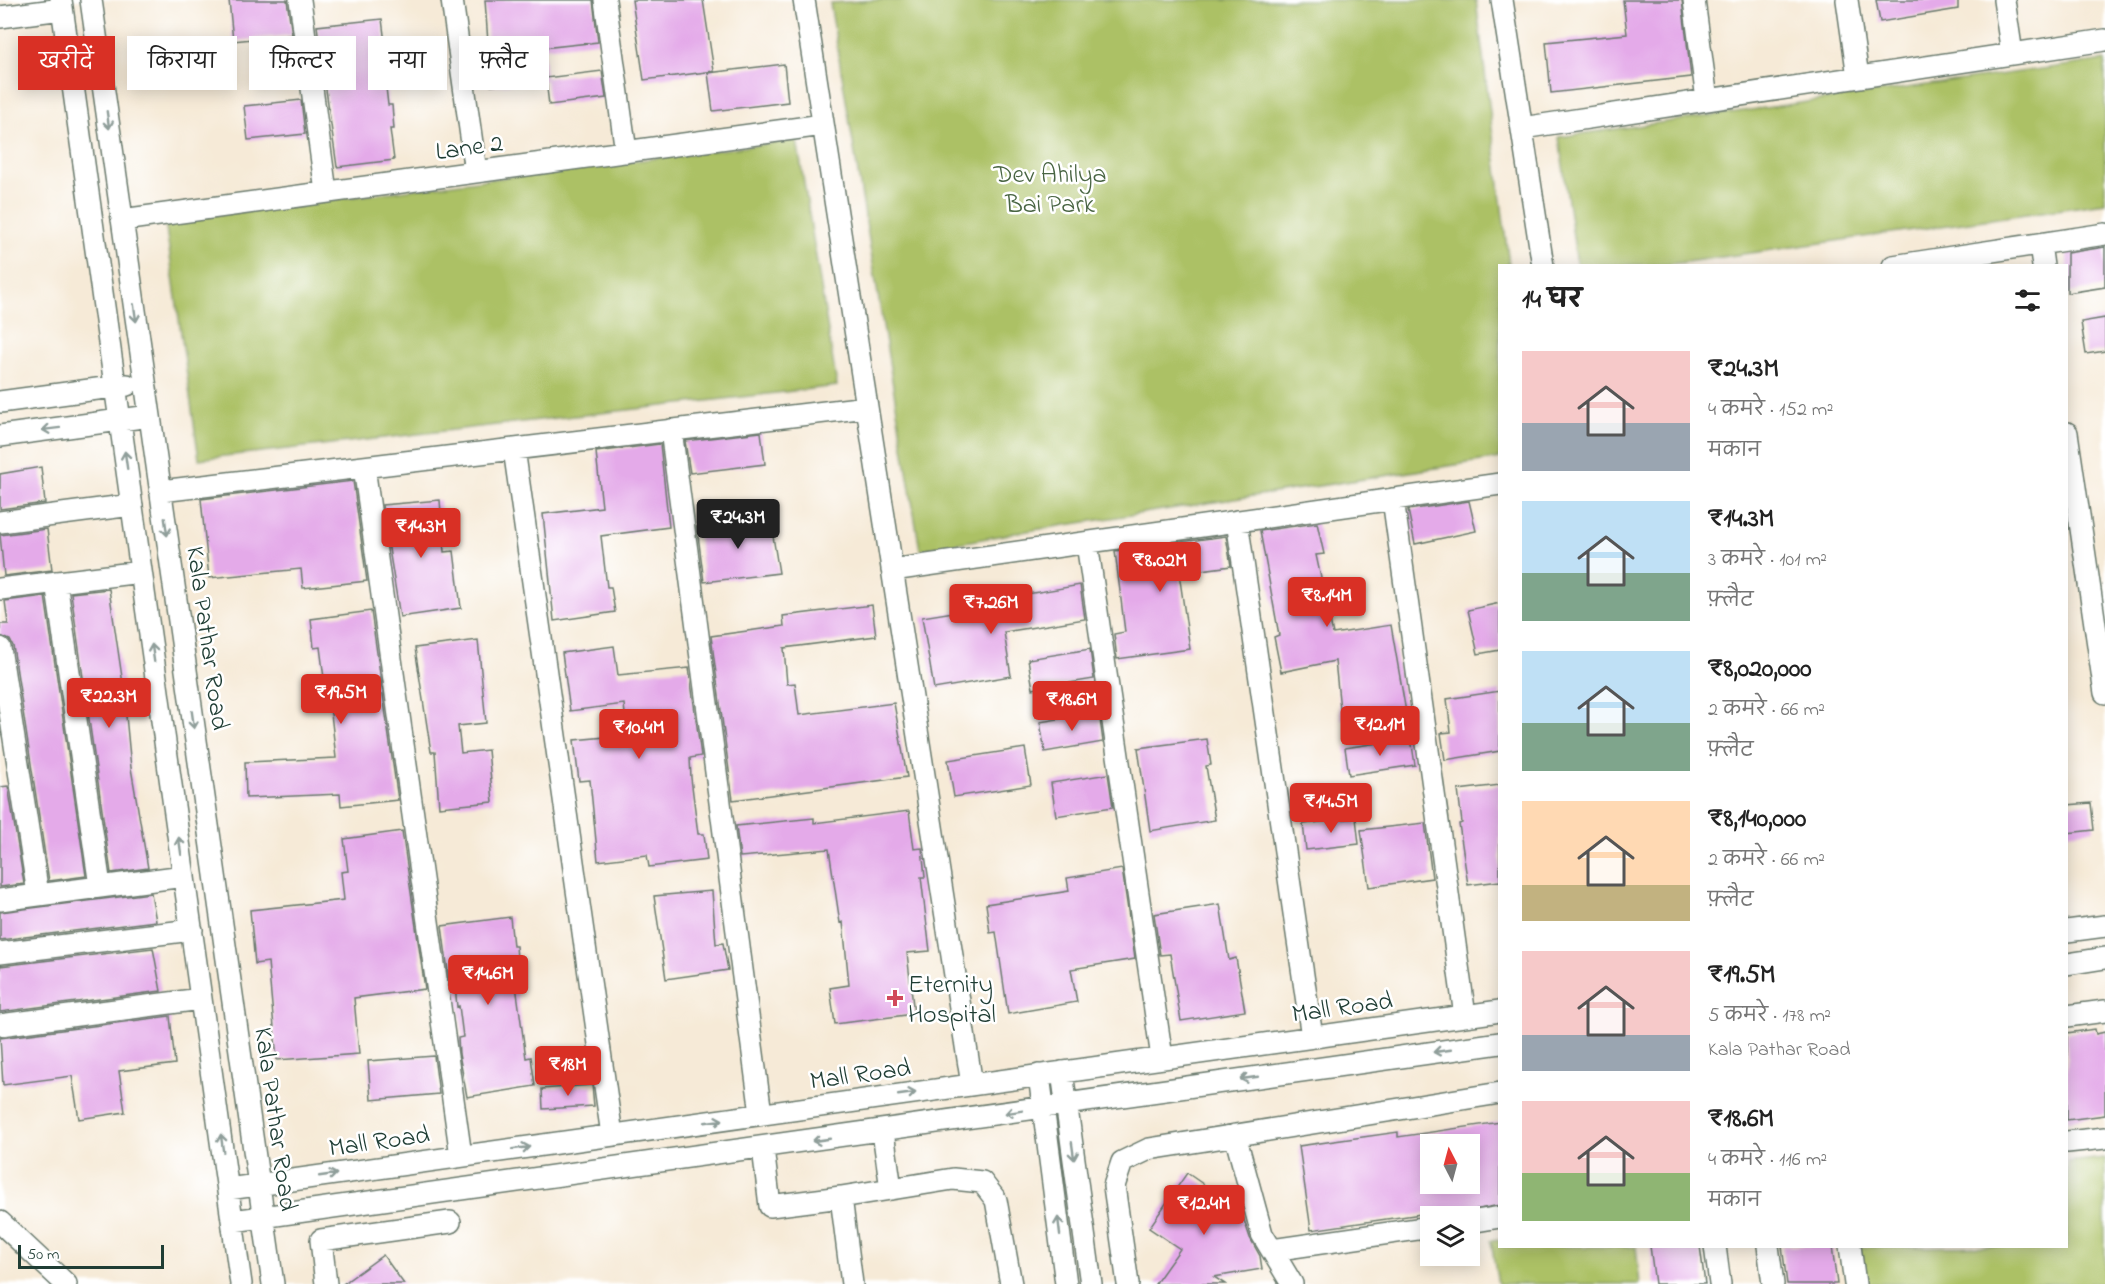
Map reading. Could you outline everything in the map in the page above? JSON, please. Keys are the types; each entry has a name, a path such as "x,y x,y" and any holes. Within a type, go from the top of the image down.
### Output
{"street":[{"name":"Kala Pathar Road","path":"91,0 273,1284"},
{"path":"300,0 326,192"},
{"path":"452,0 476,172"},
{"path":"605,0 626,152"},
{"path":"804,0 972,1085"},
{"path":"1502,0 1543,264"},
{"path":"1694,0 1707,100"},
{"path":"1847,0 1858,77"},
{"path":"2004,0 2012,54"},
{"path":"0,17 61,4 241,1284"},
{"path":"1522,128 2105,40"},
{"name":"Lane 2","path":"122,220 823,125"},
{"path":"1906,264 2105,234"},
{"path":"2040,244 2043,264"},
{"path":"0,402 145,383"},
{"path":"161,491 867,406"},
{"path":"0,436 150,416"},
{"path":"671,430 761,1114"},
{"path":"2068,440 2105,693"},
{"path":"514,449 612,1135"},
{"path":"364,467 461,1156"},
{"path":"892,570 1498,484"},
{"path":"1393,499 1465,1016"},
{"path":"0,522 132,505"},
{"path":"1237,521 1312,1037"},
{"path":"1087,543 1162,1058"},
{"path":"0,589 141,572"},
{"path":"56,582 100,886"},
{"path":"0,648 38,894"},
{"path":"0,900 184,876"},
{"path":"2068,931 2105,926"},
{"path":"0,953 192,930"},
{"path":"2068,964 2105,958"},
{"path":"0,1025 201,999"},
{"name":"Mall Road","path":"228,1189 1498,1011"},
{"path":"2068,1016 2105,1011"},
{"path":"233,1221 883,1132 1043,1107 1498,1043"},
{"path":"1062,1072 1091,1284"},
{"path":"1039,1075 1066,1284"},
{"path":"1128,1284 1114,1186 1122,1162 1149,1149 1498,1093"},
{"path":"883,1132 891,1189"},
{"path":"1234,1135 1262,1234 1292,1284"},
{"path":"2068,1142 2105,1138"},
{"path":"763,1148 770,1206 953,1179 982,1182 996,1200 1011,1284"},
{"path":"841,1197 852,1284"},
{"path":"1480,1220 1498,1217"},
{"path":"0,1222 66,1284"},
{"path":"326,1284 321,1240 450,1222"},
{"path":"1272,1250 1420,1229"},
{"path":"1715,1248 1720,1284"},
{"path":"1768,1248 1773,1284"},
{"path":"1850,1248 1855,1284"}],"green space":[{"name":"Dev Ahilya Bai Park","path":"878,0 1476,0 1509,264 1498,264 1498,458 1027,531 920,550 830,3"},
{"path":"2105,60 2105,203 1672,264 1577,264 1559,137"},
{"path":"797,140 837,386 199,459 165,221"},
{"path":"2105,1158 2105,1284 1863,1284 1859,1248 2068,1248 2068,1162"},
{"path":"1498,1240 1498,1248 1636,1248 1640,1284 1498,1284 1491,1241"}],"building":[{"path":"229,0 287,0 292,35 249,36 249,39 237,41 237,36 233,36"},
{"path":"485,0 593,0 598,42 549,47 549,36 488,36"},
{"path":"632,0 703,0 714,71 644,80"},
{"path":"1623,0 1682,0 1691,77 1551,93 1546,42 1627,34"},
{"path":"1876,0 1958,0 1958,9 1880,22"},
{"path":"382,19 384,36 368,36 368,90 386,90 388,105 392,105 394,129 390,129 394,160 337,167 326,90 356,90 356,36 318,36 317,26"},
{"path":"784,64 788,102 713,111 708,73"},
{"path":"602,71 606,98 549,105 549,78"},
{"path":"301,100 305,134 248,140 244,106"},
{"path":"2105,247 2105,287 2068,293 2067,253"},
{"path":"2105,318 2105,351 2086,354 2081,322"},
{"path":"761,432 765,464 690,473 685,441"},
{"path":"660,444 669,527 601,536 607,587 611,587 615,612 554,621 543,514 602,507 596,452"},
{"path":"41,467 45,503 0,509 0,474"},
{"path":"353,481 367,581 303,588 301,569 209,578 201,499"},
{"path":"440,500 444,552 454,551 461,608 400,617 382,505"},
{"path":"1469,501 1476,531 1415,544 1408,510"},
{"path":"770,518 779,573 704,582 697,527"},
{"path":"1317,523 1324,554 1316,555 1333,634 1391,625 1406,712 1341,719 1335,661 1281,672 1274,637 1279,635 1260,531"},
{"path":"47,529 52,570 4,576 0,535"},
{"path":"1226,536 1231,566 1179,573 1190,649 1117,659 1114,634 1125,632 1115,551"},
{"path":"1080,585 1085,619 1004,632 1011,676 934,689 922,617 1022,601 1021,595"},
{"path":"109,589 123,684 131,768 148,868 111,873 71,593"},
{"path":"45,596 86,876 49,881 13,646 10,640 0,636 0,624 8,624 5,601"},
{"path":"1498,603 1498,650 1478,654 1468,610"},
{"path":"872,605 876,636 784,648 787,684 795,683 799,715 894,703 907,777 733,800 711,636 784,626 783,616"},
{"path":"371,611 398,800 341,806 340,794 246,798 245,762 336,758 327,678 324,678 320,647 314,648 311,619"},
{"path":"478,640 486,723 458,726 461,753 488,750 493,802 439,807 435,752 431,752 415,648"},
{"path":"614,646 618,675 689,668 701,756 690,758 691,778 698,834 704,834 707,860 649,867 647,855 598,861 590,780 579,781 574,740 627,735 624,704 570,711 562,653"},
{"path":"1090,649 1094,679 1033,689 1028,659"},
{"path":"1498,691 1498,751 1445,760 1441,733 1451,732 1447,699"},
{"path":"1099,712 1103,742 1045,752 1040,722"},
{"path":"1411,738 1415,765 1349,775 1345,748"},
{"path":"1207,739 1211,765 1206,766 1215,820 1150,831 1138,748"},
{"path":"1025,748 1031,785 954,797 948,760"},
{"path":"1108,774 1113,807 1056,816 1051,783"},
{"path":"1498,785 1498,881 1468,885 1459,824 1462,823 1458,790"},
{"path":"8,786 24,884 0,887 0,787"},
{"path":"2091,803 2094,830 2068,833 2068,805"},
{"path":"909,811 914,849 922,848 925,877 921,877 930,951 907,953 914,1014 835,1024 830,988 849,985 843,922 840,923 829,849 740,857 736,826 814,818 814,823"},
{"path":"1356,818 1359,844 1306,850 1303,824"},
{"path":"1425,823 1432,878 1369,887 1361,830"},
{"path":"402,831 425,989 354,998 359,1054 277,1060 268,962 255,964 250,910 344,900 341,872 348,871 344,839"},
{"path":"1122,869 1135,959 1071,969 1077,1002 1008,1014 996,932 990,933 986,904 1069,891 1067,878"},
{"path":"712,891 716,944 723,943 728,970 666,979 654,896"},
{"path":"151,893 156,921 0,940 0,912"},
{"path":"1220,904 1229,960 1236,958 1245,1011 1181,1021 1170,954 1160,955 1154,914"},
{"path":"510,917 513,946 516,946 518,971 514,971 526,1058 531,1057 535,1086 467,1097 459,1054 458,1038 463,1037 459,1006 457,1007 455,985 450,986 442,926"},
{"path":"153,948 161,991 0,1012 0,966"},
{"path":"170,1016 175,1064 119,1071 125,1112 79,1119 72,1076 3,1085 0,1038"},
{"path":"2095,1029 2096,1034 2105,1032 2105,1115 2068,1120 2068,1033"},
{"path":"434,1056 439,1094 371,1100 368,1061"},
{"path":"592,1085 594,1106 543,1109 542,1089"},
{"path":"1498,1122 1498,1205 1480,1209 1480,1206 1420,1206 1420,1214 1311,1230 1299,1146 1398,1132 1398,1137"},
{"path":"1187,1173 1229,1202 1235,1193 1250,1238 1260,1256 1262,1269 1214,1277 1225,1284 1155,1284 1180,1249 1149,1228"},
{"path":"1650,1248 1700,1248 1705,1284 1655,1284"},
{"path":"1782,1248 1832,1248 1837,1284 1787,1284"},
{"path":"383,1255 404,1284 343,1284"}],"place":[{"name":"Eternity Hospital","path":"895,998"}]}
